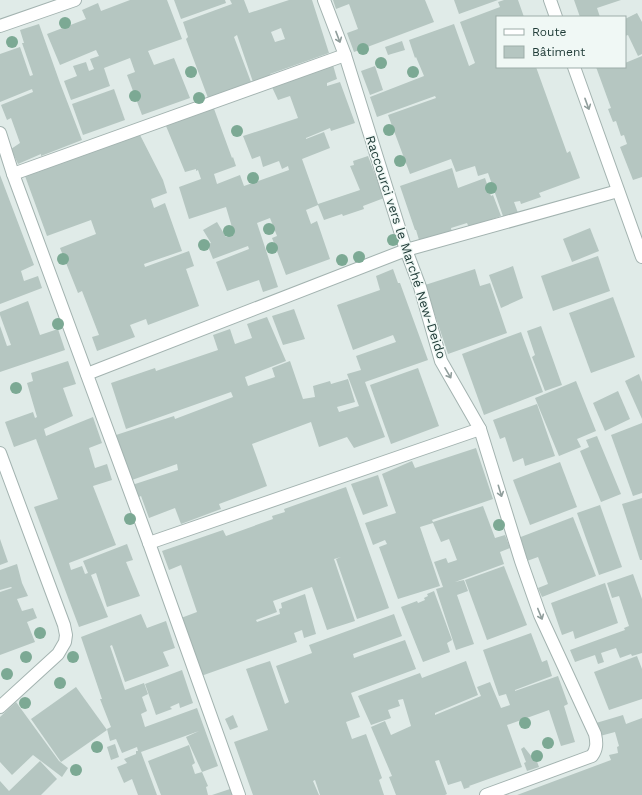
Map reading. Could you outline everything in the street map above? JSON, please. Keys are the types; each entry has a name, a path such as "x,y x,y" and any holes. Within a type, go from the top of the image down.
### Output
{"street":[{"path":"0,26 75,0"},
{"name":"Raccourci vers le Marché New-Deido","path":"324,0 345,55 406,250 420,287 441,361 480,429 521,561 540,615 596,734 596,750 592,756 486,795"},
{"path":"550,0 556,16"},
{"path":"13,174 345,55"},
{"path":"574,68 642,257"},
{"path":"0,133 4,157 13,174 149,543 239,795"},
{"path":"86,374 406,250 618,191"},
{"path":"149,543 480,429"},
{"path":"0,453 64,625 66,635 65,642 58,654 0,707"}],"building":[{"path":"130,0 167,0 182,39 148,51 154,65 174,58 190,98 142,115 127,75 135,72 130,58 104,68 110,86 71,100 64,81 77,76 73,66 86,62 89,71 94,69 90,59 99,56 96,50 60,65 47,34 86,19 82,10 98,3 101,11"},
{"path":"174,0 225,0 226,3 181,19"},
{"path":"230,0 244,0 249,13 289,0 312,0 329,53 270,74 271,76 253,82 237,35 234,37 251,82 208,98 186,39 188,37 183,22 232,4","holes":["281,28 285,39 275,42 271,32"]},
{"path":"333,0 425,0 434,22 354,52 347,33 358,29 349,4 336,9"},
{"path":"454,0 498,0 459,14"},
{"path":"504,0 518,0 524,16 496,16 496,68 536,68 567,153 570,151 580,178 539,193 541,197 521,204 520,201 514,202 518,213 504,219 488,173 478,176 475,166 456,172 451,159 410,174 388,115 436,98 435,96 377,117 370,97 424,76 416,57 415,58 409,40 454,24 469,66 475,63 460,22 500,7 498,2"},
{"path":"574,0 621,0 597,8 600,16 580,16"},
{"path":"637,13 642,22 642,54 638,56 628,35 626,36 626,18"},
{"path":"39,24 82,140 41,156 41,154 18,164 11,149 20,143 11,118 7,120 1,105 33,92 32,89 0,102 0,54 20,47 30,76 33,75 22,43 24,43 20,30"},
{"path":"402,41 405,50 388,55 385,47"},
{"path":"642,56 642,177 633,180 620,147 627,144 624,135 621,136 616,121 613,122 608,109 611,108 596,68 626,68 626,63"},
{"path":"333,65 337,79 327,83 327,86 340,82 355,123 331,131 330,128 306,138 324,132 330,148 302,159 318,204 360,190 350,166 354,165 353,161 368,156 384,198 363,206 364,209 324,220 318,205 306,210 311,224 317,221 330,259 286,275 272,238 277,236 270,218 257,223 278,287 263,292 259,280 227,291 216,262 249,249 248,246 213,259 207,244 211,243 203,230 217,222 226,237 234,234 226,207 189,219 179,187 201,179 198,170 196,171 196,169 185,172 166,126 172,123 171,121 213,106 236,166 214,174 217,184 240,175 244,186 289,170 288,166 282,169 279,161 263,167 260,156 252,159 243,136 298,118 290,96 278,100 271,85"},
{"path":"375,66 383,90 370,95 361,71"},
{"path":"114,89 125,120 83,135 72,104"},
{"path":"139,133 163,180 167,193 151,199 154,208 165,203 182,251 144,264 145,267 189,251 194,266 186,269 199,306 148,325 146,319 130,325 135,337 97,351 92,337 99,335 82,291 78,293 60,248 96,234 91,220 47,236 25,176"},
{"path":"452,168 458,188 485,178 491,196 493,195 501,216 479,224 470,230 467,223 451,228 452,233 433,238 432,236 419,240 400,186"},
{"path":"0,175 34,265 21,271 24,281 38,276 42,288 0,304"},
{"path":"590,228 599,251 572,262 563,239"},
{"path":"598,256 610,291 553,311 541,276"},
{"path":"513,266 523,298 501,308 489,275"},
{"path":"393,269 398,283 400,283 428,360 365,382 385,437 354,448 347,437 319,447 311,422 252,444 267,486 219,504 221,509 181,524 175,508 149,518 141,496 137,498 132,485 178,470 177,464 132,480 116,435 174,416 175,419 233,397 231,392 126,429 111,383 155,368 156,371 218,350 213,335 230,329 235,344 252,338 247,324 267,317 286,361 245,377 248,386 275,377 272,368 290,361 303,399 315,397 313,386 330,381 331,384 348,379 355,402 337,407 339,412 359,406 347,374 361,370 356,356 396,342 393,335 353,350 337,305 380,290 376,276"},
{"path":"475,269 480,286 490,283 507,333 448,354 425,285"},
{"path":"613,297 635,357 591,373 569,313"},
{"path":"28,301 40,335 58,329 65,350 0,372 0,326 7,346 11,345 0,312"},
{"path":"294,309 305,339 283,345 272,316"},
{"path":"541,326 562,385 545,391 532,357 535,355 527,331"},
{"path":"521,332 543,392 484,415 462,354"},
{"path":"68,361 76,384 63,388 73,416 44,429 46,436 93,417 102,443 89,448 95,468 107,464 112,480 93,486 116,545 69,563 71,570 82,566 85,574 88,573 83,561 127,544 133,560 126,562 140,596 107,607 96,573 91,575 108,617 79,627 34,507 58,499 36,439 14,447 5,422 33,412 35,418 37,417 27,383 33,381 31,373"},
{"path":"418,368 439,426 391,444 370,385"},
{"path":"639,374 642,382 642,419 625,381"},
{"path":"576,381 596,431 577,439 581,447 559,456 535,398"},
{"path":"618,391 630,419 605,431 593,403"},
{"path":"537,404 555,456 525,466 523,458 513,462 505,437 500,439 493,420"},
{"path":"642,423 642,493 633,496 611,435"},
{"path":"597,436 621,494 601,502 580,451 589,447 586,440"},
{"path":"476,448 493,499 432,520 433,522 483,506 495,538 505,535 510,548 500,552 504,564 455,582 464,580 468,591 457,595 474,644 456,650 436,589 443,587 434,562 446,558 448,563 457,560 449,539 441,542 433,523 420,527 440,586 398,599 379,547 387,544 385,540 373,545 365,523 396,513 382,474 412,461 415,468"},
{"path":"560,462 577,507 530,525 513,480"},
{"path":"378,475 388,506 363,515 351,484"},
{"path":"346,487 389,608 357,619 336,559 341,557 334,559 355,621 327,630 312,587 273,601 277,612 256,620 257,622 280,614 279,609 282,608 281,603 305,594 316,634 304,638 302,630 294,633 297,642 201,676 181,618 197,612 181,565 169,570 162,551 223,530 226,536 273,519 272,516 285,512 284,509"},
{"path":"642,498 642,560 640,560 622,504"},
{"path":"600,505 622,567 599,575 577,513"},
{"path":"573,517 596,576 542,597 538,588 548,584 538,557 527,561 518,538"},
{"path":"0,539 8,562 0,565"},
{"path":"17,564 22,583 28,596 17,599 22,611 33,608 37,618 27,622 35,642 0,655 0,592 12,588 0,590 0,570"},
{"path":"504,566 527,625 487,640 465,580"},
{"path":"633,574 642,599 642,653 632,656 631,654 620,658 616,648 601,653 604,662 598,664 595,655 575,662 570,650 625,630 624,628 629,626 619,596 612,598 607,583"},
{"path":"605,583 618,623 575,639 573,631 562,635 551,603"},
{"path":"434,591 452,640 447,643 450,652 423,662 401,607 417,601 418,603 425,600 424,598 428,596 427,594"},
{"path":"141,614 147,628 166,621 175,648 163,652 169,666 125,682 112,645 110,646 125,690 144,683 148,694 142,697 147,711 141,714 145,727 197,708 218,766 202,772 186,737 199,731 141,752 157,795 138,795 132,779 124,783 117,767 127,763 124,759 136,754 136,751 138,751 137,747 122,753 116,739 110,741 107,729 111,727 100,699 102,699 81,637"},
{"path":"394,614 402,636 353,654 354,658 405,640 416,669 351,693 360,717 346,722 352,739 366,734 382,778 379,780 384,795 320,795 315,780 313,781 319,795 253,795 234,742 268,730 246,669 270,661 285,704 289,702 276,666 312,653 309,645"},
{"path":"531,633 542,662 547,660 552,676 515,691 558,676 568,704 564,706 575,742 561,746 549,710 507,725 522,767 464,789 461,781 448,785 439,760 435,761 447,794 396,795 389,777 392,776 371,727 385,721 391,735 411,726 403,699 398,700 400,706 388,710 391,718 371,725 358,696 420,673 422,678 466,661 478,695 435,713 435,715 481,696 477,687 490,682 501,708 510,705 506,694 499,696 483,650"},
{"path":"637,656 642,669 642,699 609,710 594,672"},
{"path":"182,670 193,703 180,708 179,703 170,707 172,709 156,715 145,684"},
{"path":"76,687 107,730 61,762 31,719"},
{"path":"16,702 59,761 68,768 62,777 33,755 12,775 0,762 0,717"},
{"path":"233,715 238,727 230,730 225,719"},
{"path":"623,715 626,724 642,718 642,795 517,795 611,760 609,755 618,753 617,747 619,746 615,732 600,736 596,723"},
{"path":"115,744 119,757 111,760 107,747"},
{"path":"189,745 195,763 192,765 195,774 202,772 208,786 206,787 208,795 161,795 148,761"},
{"path":"524,747 532,757 535,756 539,767 527,771 524,763 526,762 521,749"},
{"path":"40,761 57,779 41,795 0,795 0,781 9,791"},
{"path":"230,789 232,795 212,795"}]}
